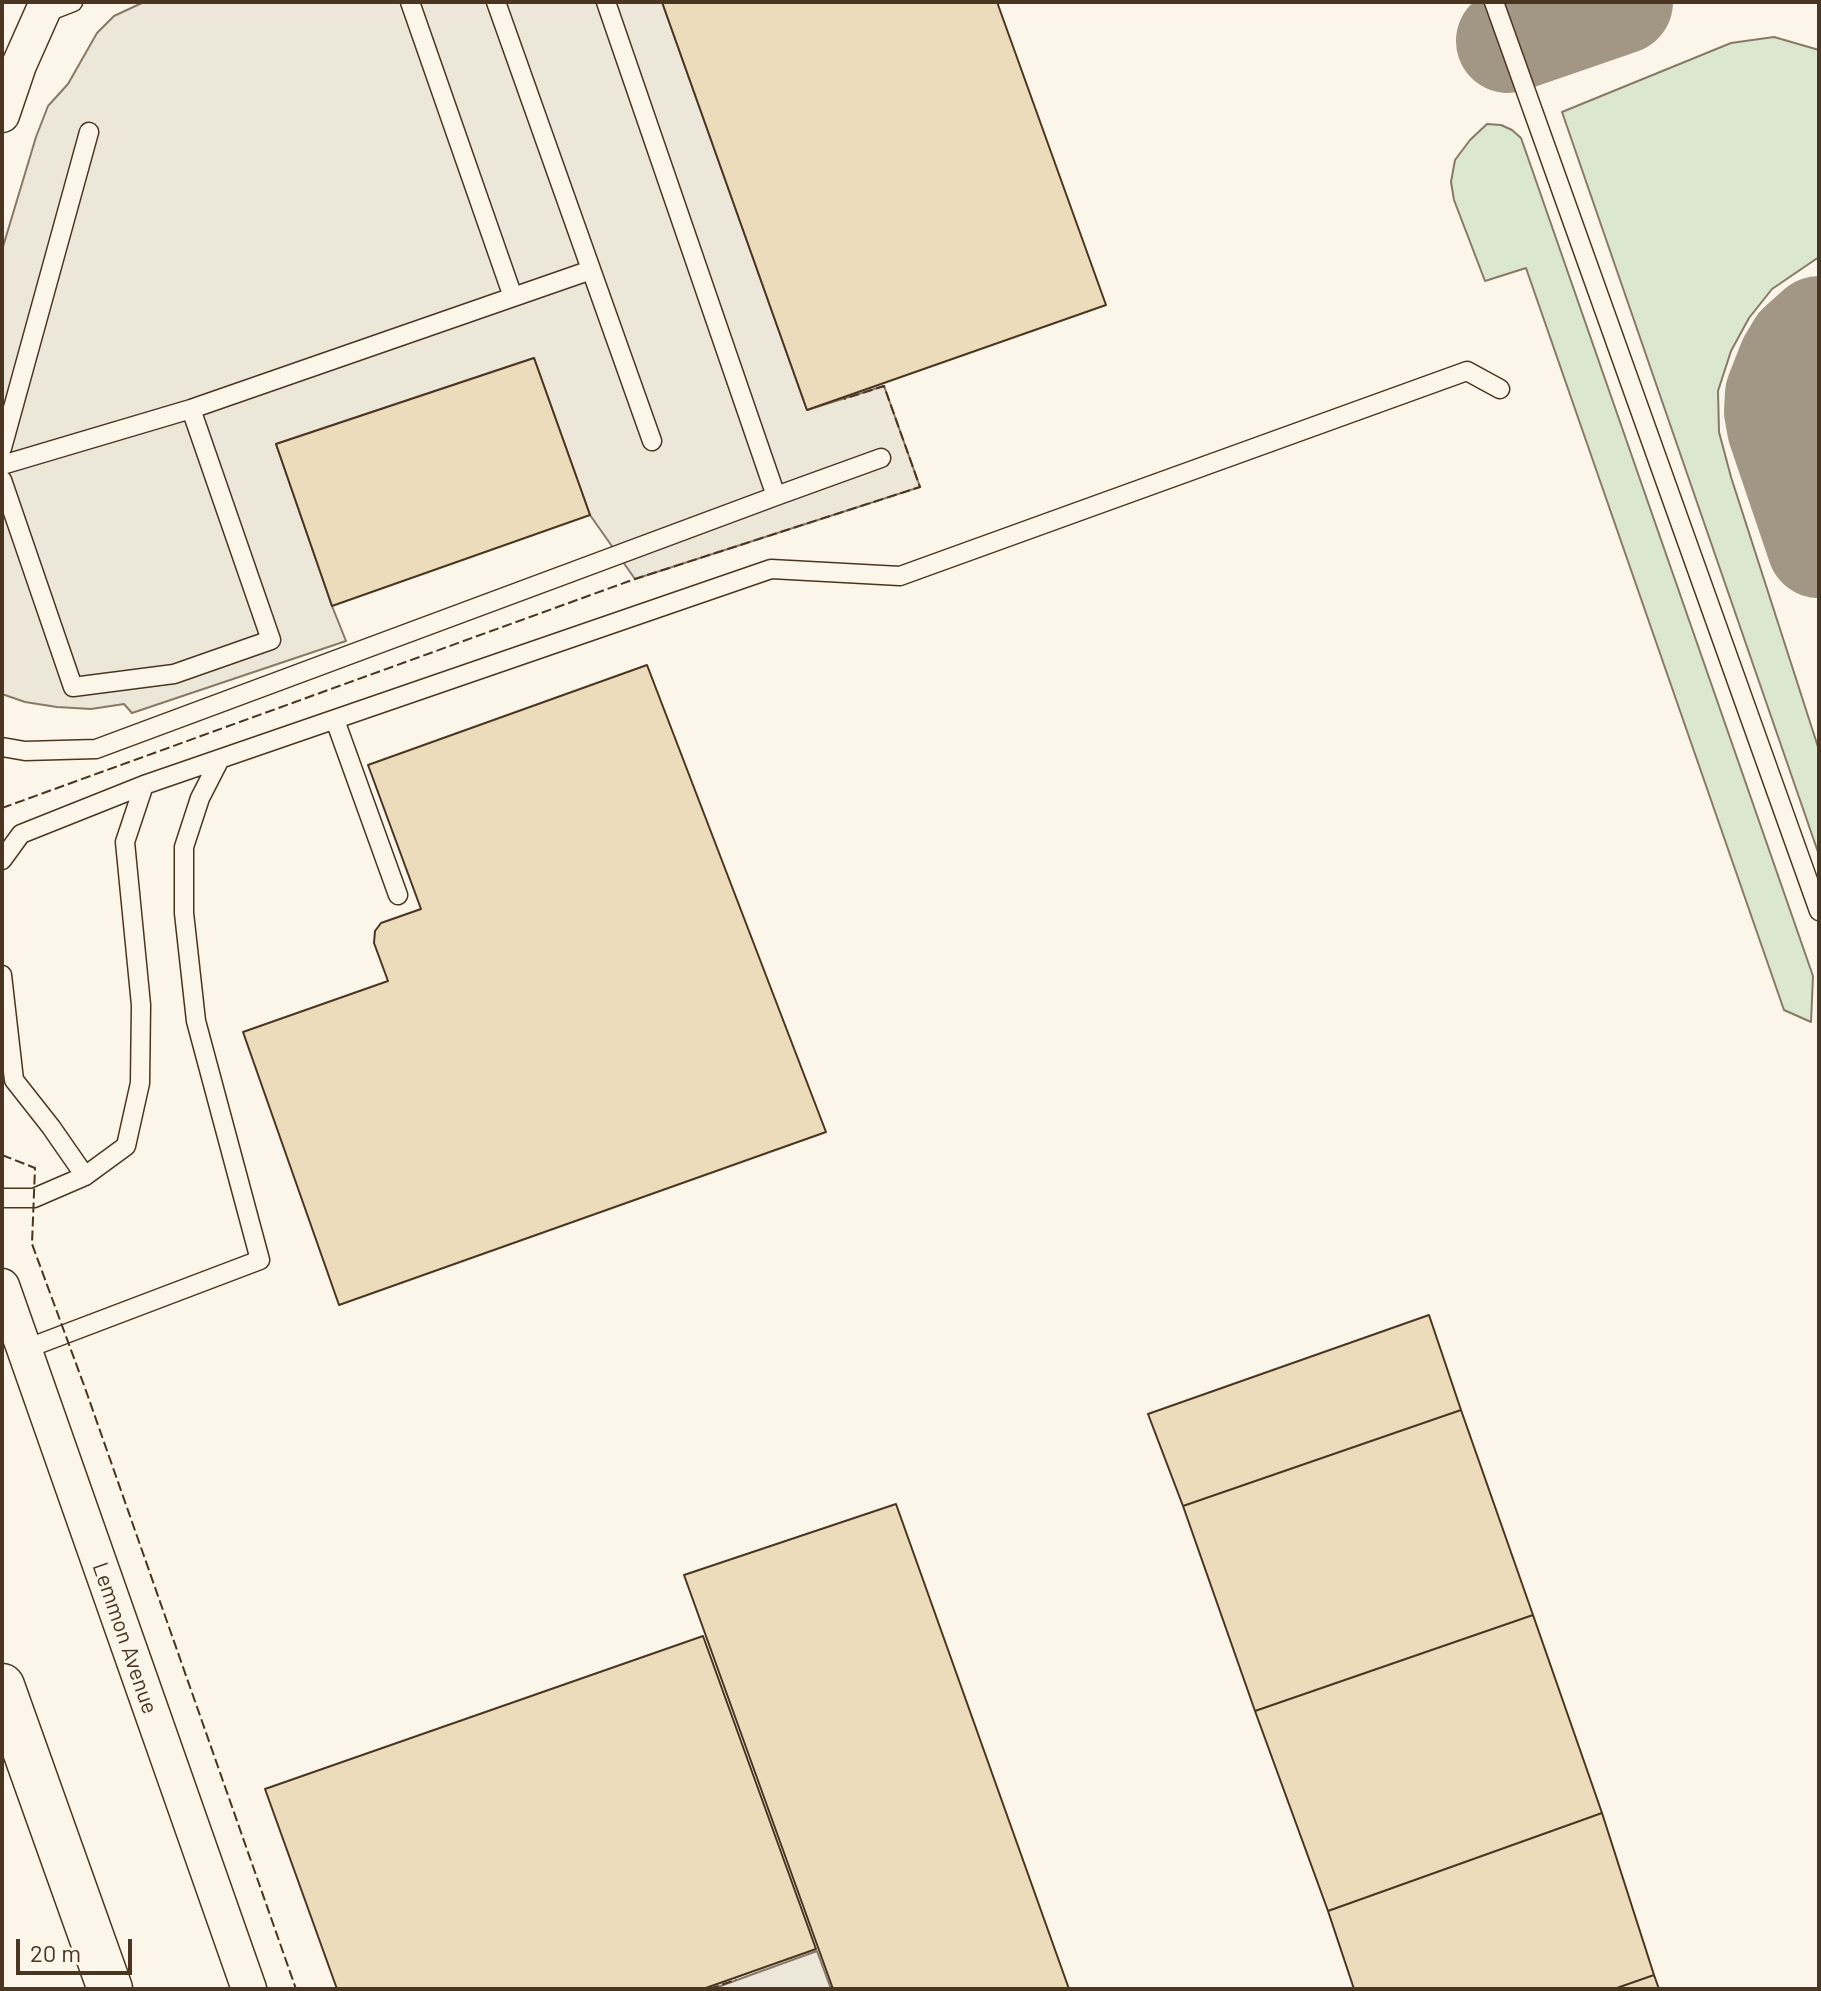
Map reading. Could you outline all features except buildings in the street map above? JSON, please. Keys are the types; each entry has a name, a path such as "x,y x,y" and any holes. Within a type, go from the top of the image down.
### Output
{"main road":[{"path":"2,1686 110,1989"}],"street":[{"path":"2,115 19,65 54,6"},
{"name":"Lemmon Avenue","path":"2,1286 249,1989"}],"lane":[{"path":"410,2 513,297"},
{"path":"496,2 652,441"},
{"path":"606,2 776,496"},
{"path":"1494,2 1819,911"},
{"path":"2,448 89,132"},
{"path":"2,465 191,409 591,270"},
{"path":"2,860 21,834 144,785 771,569 900,576 1467,371 1500,389"},
{"path":"2,480 73,687 174,674 271,640 191,409"},
{"path":"2,747 25,751 96,749 881,458"},
{"path":"335,720 398,895"},
{"path":"23,1350 260,1260 196,1021 184,913 184,847 200,798 220,759"},
{"path":"2,1198 34,1198 85,1176 126,1146 140,1083 141,1005 125,842 144,785"},
{"path":"2,975 14,1080 85,1176"}],"green space":[{"path":"1774,37 1819,50 1819,257 1772,289 1749,318 1731,351 1718,391 1719,432 1819,750 1819,855 1562,112 1731,43"},
{"path":"1487,124 1501,125 1521,138 1813,976 1811,1022 1784,1010 1526,268 1485,281 1454,200 1451,182 1455,160"}],"shaded area":[{"path":"144,2 662,2 807,410 884,386 920,487 635,579 590,515 534,358 276,444 346,641 132,713 124,704 91,709 57,707 25,702 2,694 2,250 48,106 68,84 97,33 114,16"},
{"path":"817,1951 831,1989 712,1989"}],"taxiway":[{"path":"1508,41 1621,2"},
{"path":"1819,328 1799,346 1790,361 1777,394 1776,411 1819,546"}],"fence":[{"path":"2,808 635,579 920,487 884,386 844,399"},
{"path":"2,1155 35,1168 32,1244 296,1989"},
{"path":"709,1989 736,1980"}]}
